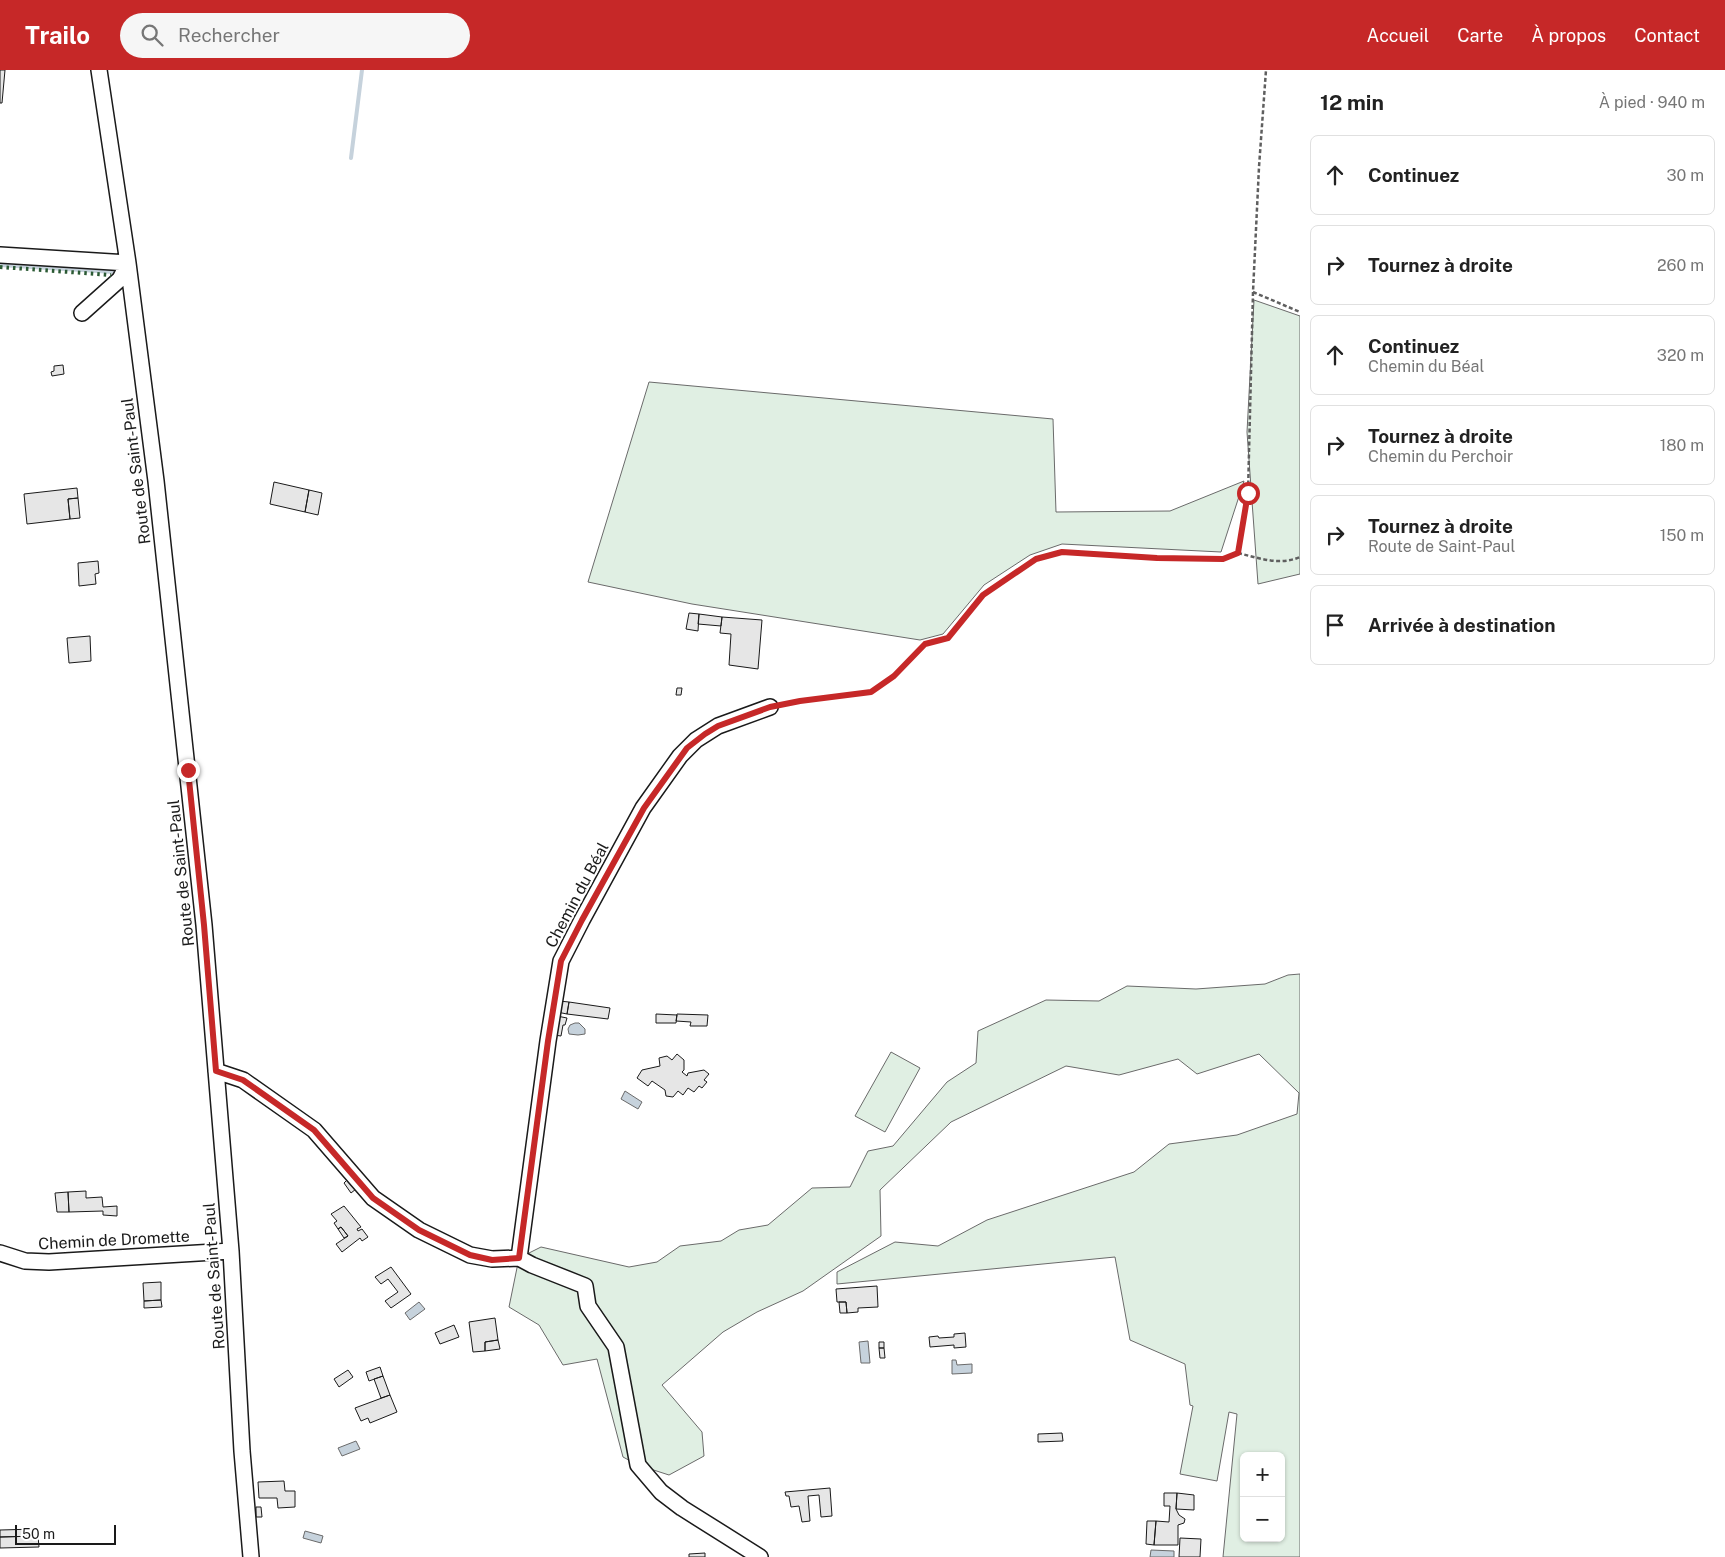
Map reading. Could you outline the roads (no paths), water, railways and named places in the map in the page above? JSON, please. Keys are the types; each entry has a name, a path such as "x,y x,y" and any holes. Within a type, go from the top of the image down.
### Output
{"street":[{"name":"Route de Saint-Paul","path":"99,70 128,263 156,480 204,925 231,1251 242,1450 251,1557"},
{"path":"0,256 128,263 120,279 82,314"},
{"name":"Chemin du Béal","path":"519,1258 548,1041 561,961 644,808 680,756 696,740 718,726 770,707"},
{"path":"216,1071 243,1080 314,1130 373,1198 419,1230 470,1255 492,1260 519,1258 585,1286 588,1306 616,1347 638,1465 661,1492 682,1508 760,1557"},
{"name":"Chemin de Dromette","path":"0,1253 25,1261 49,1262 231,1251"}],"waterway":[{"path":"351,158 362,70"},
{"path":"0,265 114,272"}]}
